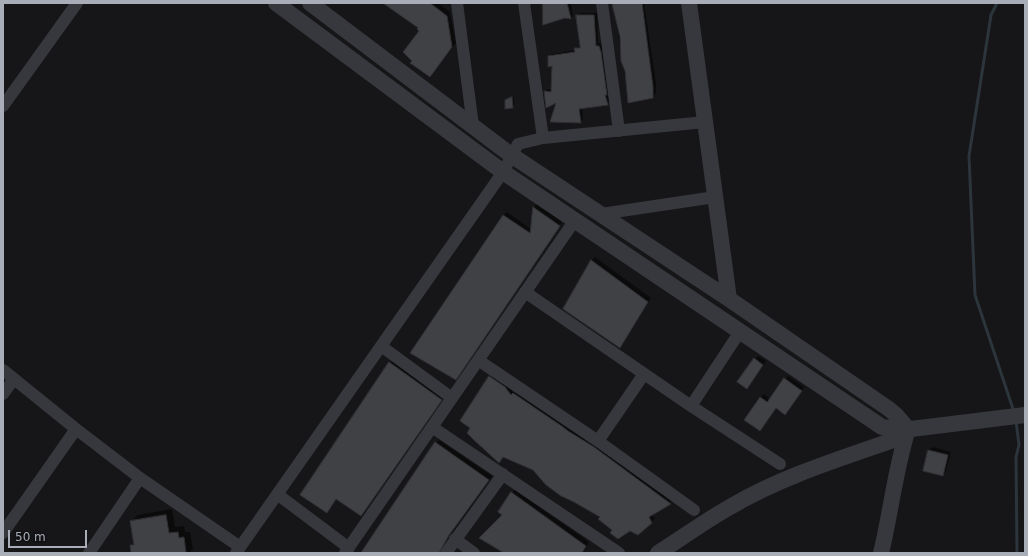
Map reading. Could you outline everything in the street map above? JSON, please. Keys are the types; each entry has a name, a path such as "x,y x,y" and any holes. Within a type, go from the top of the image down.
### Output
{"street":[{"path":"3,106 77,3"},
{"path":"276,3 503,172 741,330 882,427 907,433"},
{"path":"310,3 511,155 729,299 888,409 896,415 907,433"},
{"path":"456,3 473,126"},
{"path":"524,3 543,138"},
{"path":"602,3 619,131"},
{"path":"688,3 729,299"},
{"path":"3,370 76,429 238,550 503,172 516,146 521,142 543,138 705,122"},
{"path":"601,214 715,197"},
{"path":"277,494 347,550 575,220"},
{"path":"525,292 691,406 780,464"},
{"path":"691,406 741,330"},
{"path":"381,346 452,398"},
{"path":"478,360 598,441 694,510"},
{"path":"598,441 644,374"},
{"path":"3,394 14,379"},
{"path":"658,553 730,506 758,492 907,433 1025,415"},
{"path":"432,427 619,553"},
{"path":"3,533 76,429"},
{"path":"881,553 888,524 900,453 907,433"},
{"path":"446,553 502,474"},
{"path":"89,553 140,478"},
{"path":"455,539 474,553"}],"building":[{"path":"383,3 430,3 447,16 452,47 430,77 410,63 412,61 403,52 419,31 417,29 418,28"},
{"path":"543,3 567,3 571,19 565,18 543,25"},
{"path":"612,3 642,3 653,87 653,98 628,103 625,71 621,61 620,37"},
{"path":"576,15 594,15 596,46 599,46 601,52 607,95 605,95 608,105 579,109 581,123 550,122 556,103 546,108 544,91 551,92 552,66 548,67 548,56 575,52 574,48 580,48"},
{"path":"512,97 513,108 505,109 505,100"},
{"path":"533,207 560,226 456,380 410,353 503,215 530,233"},
{"path":"591,260 648,302 620,348 563,309"},
{"path":"754,358 763,365 747,389 737,382"},
{"path":"389,362 442,400 361,516 336,499 327,513 300,495"},
{"path":"489,376 505,387 511,395 513,393 594,447 671,504 649,517 652,523 638,535 630,531 618,539 610,533 612,530 598,519 600,517 561,496 546,485 533,470 503,457 499,463 467,433 470,428 460,421"},
{"path":"784,378 802,391 785,415 776,408 760,431 744,420 760,397 767,402"},
{"path":"435,442 489,480 449,535 439,553 361,553"},
{"path":"928,450 948,455 943,476 923,471"},
{"path":"511,492 586,546 582,553 504,553 479,538 502,515 498,512"},
{"path":"166,515 169,533 178,532 179,538 184,537 186,553 131,553 130,545 134,545 130,521"}],"waterway":[{"path":"997,3 991,15 969,156 975,295 1014,412"},
{"path":"1016,421 1019,445 1016,457 1017,553"}]}
